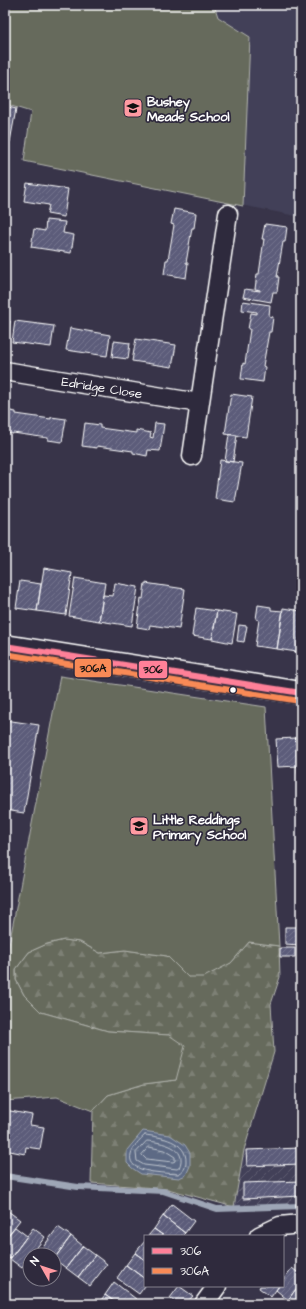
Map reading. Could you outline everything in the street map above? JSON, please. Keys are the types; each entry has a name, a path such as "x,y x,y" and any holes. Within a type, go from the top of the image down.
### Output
{"street":[{"path":"192,456 228,214"},
{"name":"Edridge Close","path":"5,371 199,403"},
{"path":"5,646 301,693"},
{"path":"262,1235 280,1226 301,1224"},
{"path":"204,1304 216,1287"}],"shaded area":[{"name":"Bushey Meads School","path":"5,5 301,5 301,217 24,161 31,112 5,104"},
{"path":"301,1148 301,1204 234,1207 244,1150"}],"green space":[{"name":"Bushey Meads School","path":"5,5 214,5 218,17 250,37 243,206 24,161 31,112 5,104"},
{"path":"60,676 266,707 279,946 249,942 231,963 204,977 188,977 167,956 125,950 100,953 80,942 64,940 47,944 29,952 16,969 16,980 24,995 41,1012 108,1031 169,1035 185,1046 176,1080 144,1084 108,1095 93,1111 57,1097 5,1101 5,966"},
{"path":"64,940 80,942 100,953 125,950 167,956 188,977 231,963 249,942 279,946 280,977 271,1004 274,1052 244,1150 234,1207 168,1189 91,1183 93,1111 108,1095 144,1084 176,1080 169,1035 108,1031 41,1012 24,995 16,980 16,969 29,952 47,944"}],"water":[{"path":"143,1131 170,1135 185,1145 190,1153 190,1166 186,1175 179,1178 141,1174 127,1163 127,1150"}],"building":[{"path":"5,106 16,109 10,142 5,141"},
{"path":"27,183 68,189 64,217 47,214 49,205 24,201"},
{"path":"174,209 196,213 186,263 188,263 186,278 164,274 174,225 171,224"},
{"path":"46,220 65,222 63,233 74,235 71,253 31,247 34,229 45,231"},
{"path":"265,224 287,227 277,277 279,277 277,292 273,292 271,302 243,297 245,289 260,291 255,289 257,274 259,274"},
{"path":"243,301 270,305 269,316 273,317 263,366 265,367 263,382 241,379 243,363 245,364 251,313 257,314 257,312 242,310"},
{"path":"5,320 10,321 8,336 5,336"},
{"path":"15,321 54,326 51,347 12,342"},
{"path":"70,328 110,335 107,356 66,350"},
{"path":"136,339 176,345 172,367 132,361"},
{"path":"114,341 130,343 128,359 112,357"},
{"path":"231,394 252,397 246,437 225,434"},
{"path":"5,410 16,412 16,414 51,419 51,417 66,419 62,442 48,440 48,438 5,433"},
{"path":"85,423 100,425 100,428 136,433 136,430 151,433 150,437 153,438 155,423 164,424 160,451 148,450 147,456 133,453 133,451 97,446 97,448 82,446"},
{"path":"229,434 237,435 233,462 225,461"},
{"path":"220,460 242,463 235,502 215,499"},
{"path":"44,568 72,573 66,615 37,611"},
{"path":"75,578 105,583 99,621 69,616"},
{"path":"20,581 41,584 37,611 16,608"},
{"path":"115,583 138,587 132,626 99,621 103,595 113,596"},
{"path":"145,583 185,589 179,629 150,625 149,629 137,627 141,598 143,599"},
{"path":"258,605 271,607 271,610 283,611 277,649 255,646 259,620 256,619"},
{"path":"196,608 217,611 212,639 192,636"},
{"path":"283,608 301,611 301,626 297,652 277,649"},
{"path":"217,611 237,614 232,643 212,639"},
{"path":"239,625 247,626 244,642 237,641"},
{"path":"5,720 39,725 24,813 5,810"},
{"path":"296,738 301,738 301,774 298,774"},
{"path":"296,738 298,766 278,767 276,739"},
{"path":"285,927 301,927 301,945 285,944"},
{"path":"280,948 295,948 295,957 280,957"},
{"path":"5,1110 32,1115 30,1125 44,1127 40,1149 26,1147 25,1154 5,1150"},
{"path":"301,1148 301,1164 247,1166 246,1150"},
{"path":"301,1181 301,1196 243,1199 243,1183"},
{"path":"172,1204 194,1221 185,1233 163,1216"},
{"path":"8,1211 20,1220 5,1239 5,1214"},
{"path":"163,1216 185,1233 183,1235 163,1235 154,1229"},
{"path":"15,1227 27,1236 10,1259 5,1255 5,1239"},
{"path":"58,1227 71,1236 62,1248 43,1247"},
{"path":"33,1228 45,1237 37,1247 22,1247 22,1268 10,1259"},
{"path":"154,1229 163,1235 149,1235"},
{"path":"71,1236 83,1246 66,1268 62,1265 62,1248"},
{"path":"144,1242 144,1259 135,1253"},
{"path":"83,1246 95,1255 78,1277 66,1268"},
{"path":"135,1253 144,1259 144,1278 126,1265"},
{"path":"95,1255 107,1264 90,1286 78,1277"},
{"path":"126,1265 144,1278 144,1287 139,1294 117,1278"},
{"path":"292,1268 301,1275 301,1282 288,1300 276,1290 278,1287 284,1287 284,1279"},
{"path":"114,1282 136,1299 132,1304 118,1304 105,1295"},
{"path":"301,1282 301,1304 294,1304 288,1300"},
{"path":"178,1287 193,1296 186,1304 177,1304 170,1298"},
{"path":"260,1287 278,1287 271,1297"},
{"path":"105,1295 118,1304 98,1304"}],"waterway":[{"path":"5,1176 78,1187 163,1191 217,1209 301,1206"}],"transit line":[{"name":"306","path":"5,646 301,693"},
{"name":"306A","path":"5,654 300,701"}],"place":[{"name":"Bushey Meads School","path":"133,108"},
{"name":"Little Reddings Primary School","path":"139,826"}]}
